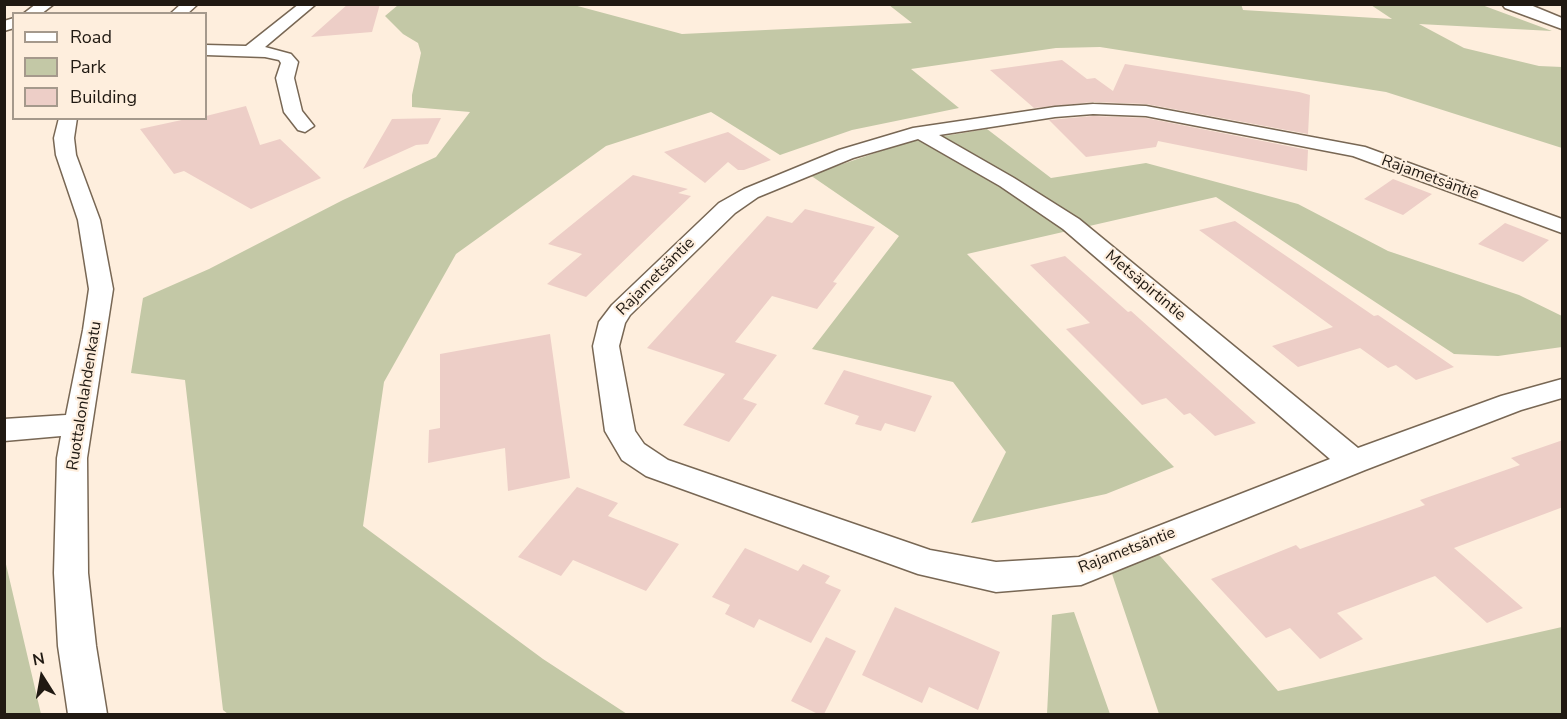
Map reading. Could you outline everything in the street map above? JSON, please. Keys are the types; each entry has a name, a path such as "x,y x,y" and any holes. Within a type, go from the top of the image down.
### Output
{"street":[{"path":"33,12 47,4"},
{"path":"250,51 309,4"},
{"path":"1519,5 1563,24"},
{"path":"207,50 279,54 290,62 285,78 292,112 305,126"},
{"name":"Rajametsäntie","path":"1563,226 1358,152 1146,111 1093,109 920,132 846,154 791,176 727,208 621,310 612,322 606,346 620,431 633,452 657,468 930,564 996,577 1081,571 1354,462 1511,403 1563,389"},
{"name":"Ruottalonlahdenkatu","path":"68,120 64,138 66,155 89,220 101,290 96,330 72,458 70,573 77,646 88,714"},
{"name":"Metsäpirtintie","path":"920,132 1006,182 1071,224 1354,462"},
{"path":"4,430 78,423"}],"green space":[{"path":"570,4 682,34 912,23 889,5 1241,4 1243,10 1392,19 1371,5 1482,5 1552,31 1419,24 1464,48 1539,66 1562,67 1562,148 1386,92 1100,47 1056,48 911,69 959,108 852,130 780,155 711,112 606,146 456,254 384,382 363,526 543,659 627,714 228,714 223,710 185,380 131,373 143,298 209,269 343,200 436,157 470,112 412,107 412,95 421,53 418,43 403,34 385,16 398,5"},
{"path":"987,129 1051,178 1146,163 1298,204 1388,251 1519,295 1562,316 1562,347 1498,356 1454,354 1216,197 967,254 1174,467 1106,494 971,523 1006,452 953,382 812,349 899,236 810,175 908,142"},
{"path":"1148,542 1278,691 1562,627 1562,714 1159,714 1107,559"},
{"path":"5,560 41,714 5,714"},
{"path":"1074,612 1110,714 1047,714 1052,615"}],"building":[{"path":"348,4 380,4 372,32 311,37"},
{"path":"1062,60 1087,79 1095,78 1113,91 1125,64 1310,95 1308,134 1146,104 1093,102 1034,108 990,70"},
{"path":"246,106 260,145 280,139 321,178 251,209 184,171 174,174 140,129 182,120 207,120 207,116"},
{"path":"1093,116 1146,118 1308,150 1307,171 1158,141 1156,147 1086,157 1049,120"},
{"path":"441,118 428,144 416,145 363,169 392,119"},
{"path":"728,132 771,160 744,170 738,170 728,162 705,183 664,152"},
{"path":"633,175 688,189 678,193 691,196 586,297 547,284 582,254 548,244"},
{"path":"1393,179 1432,194 1403,215 1364,199"},
{"path":"805,209 875,227 833,282 837,283 817,309 772,296 735,342 777,355 743,399 757,404 729,442 683,425 725,374 647,348 767,216 792,223"},
{"path":"1235,221 1374,316 1378,315 1454,367 1416,380 1396,365 1388,368 1360,348 1298,367 1272,346 1333,327 1199,230"},
{"path":"1505,223 1549,240 1523,262 1478,244"},
{"path":"1065,256 1128,312 1131,311 1256,423 1215,436 1190,413 1184,415 1166,398 1142,405 1066,329 1090,323 1030,265"},
{"path":"550,334 570,478 508,491 505,448 428,463 429,430 440,428 440,354"},
{"path":"844,370 932,396 915,432 885,423 881,431 855,424 859,416 824,404"},
{"path":"1563,440 1563,507 1454,548 1523,608 1487,623 1435,576 1337,613 1363,639 1320,659 1290,628 1266,638 1211,579 1296,545 1300,549 1425,505 1420,500 1520,465 1511,458"},
{"path":"577,487 618,503 608,516 679,544 646,591 573,560 561,576 518,557"},
{"path":"745,548 798,571 803,564 830,576 825,583 841,590 811,643 759,619 754,628 725,614 730,605 712,597"},
{"path":"895,607 1000,652 978,710 929,687 922,703 862,675"},
{"path":"826,637 856,651 824,714 818,714 791,701"}]}
